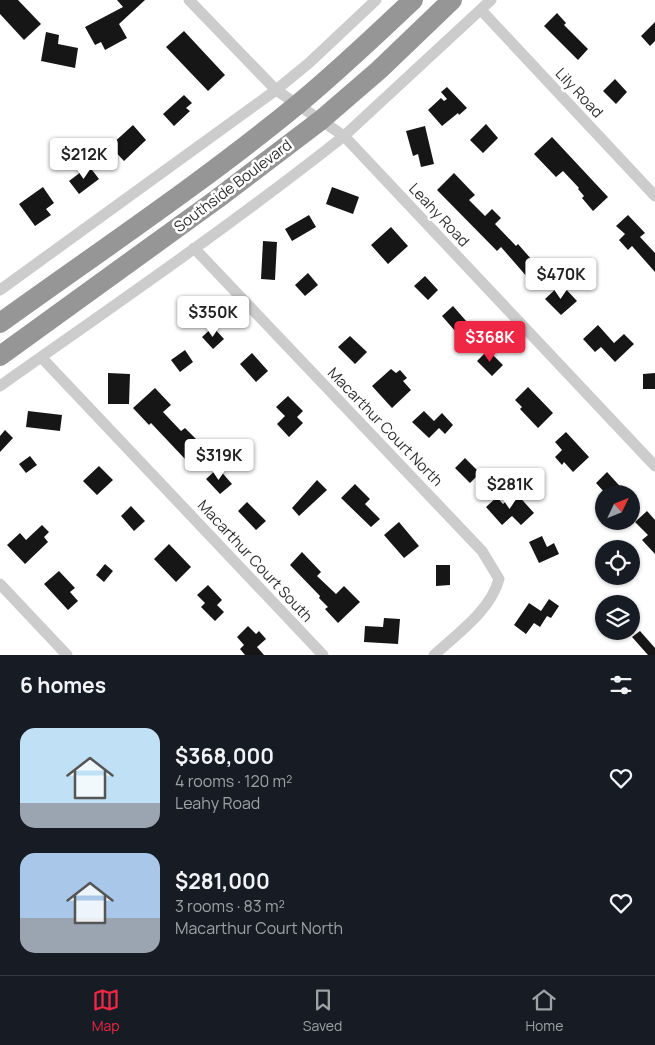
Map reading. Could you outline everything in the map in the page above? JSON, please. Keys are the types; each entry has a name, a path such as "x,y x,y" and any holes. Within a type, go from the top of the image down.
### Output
{"highway":[{"name":"Southside Boulevard","path":"0,322 242,148 298,104 413,0"},
{"name":"Southside Boulevard","path":"0,356 217,200 321,120 379,70 452,0"}],"street":[{"name":"Leahy Road","path":"189,0 276,90 344,136 654,464"},
{"path":"0,290 276,90 310,63 376,0"},
{"path":"0,386 266,196 344,136 491,0"},
{"name":"Lily Road","path":"481,10 655,196"},
{"name":"Macarthur Court North","path":"194,248 482,551 491,564 499,579 496,592 484,608 434,655"},
{"name":"Macarthur Court South","path":"41,358 323,655"},
{"path":"0,584 67,655"}],"building":[{"path":"0,0 18,0 41,24 24,40 0,14"},
{"path":"117,0 145,0 119,24 127,38 105,50 101,42 95,45 85,27 123,7"},
{"path":"557,13 566,23 564,25 588,49 578,60 544,26"},
{"path":"655,22 655,41 650,46 641,36"},
{"path":"184,31 225,75 208,91 166,47"},
{"path":"46,32 59,35 58,44 78,48 75,68 41,61"},
{"path":"615,79 627,92 616,104 603,91"},
{"path":"447,87 467,108 442,126 428,110 441,98 444,101 447,99 441,92"},
{"path":"184,95 192,103 186,108 190,111 174,126 163,114"},
{"path":"486,124 498,138 483,153 470,140"},
{"path":"133,125 146,140 124,161 110,146"},
{"path":"425,126 434,164 421,167 418,154 413,156 406,131"},
{"path":"552,137 608,197 593,211 582,198 584,196 579,188 563,171 556,177 534,154"},
{"path":"89,166 99,179 79,194 69,181"},
{"path":"454,173 475,195 469,200 485,216 492,209 501,218 495,224 516,246 518,244 532,260 538,270 528,278 501,247 497,251 437,190"},
{"path":"43,187 54,203 46,209 51,215 35,226 19,204"},
{"path":"332,187 359,197 353,214 326,204"},
{"path":"309,215 316,227 292,241 285,229"},
{"path":"628,215 645,233 640,237 655,253 655,272 632,246 628,250 619,240 625,234 616,226"},
{"path":"391,227 408,246 388,264 371,245"},
{"path":"263,241 277,242 275,280 261,279"},
{"path":"568,262 578,272 565,284 555,274"},
{"path":"308,273 318,285 305,296 295,285"},
{"path":"425,276 438,290 428,300 414,286"},
{"path":"561,284 577,301 561,315 545,299"},
{"path":"180,300 212,303 209,325 178,320"},
{"path":"453,306 467,322 456,332 442,316"},
{"path":"598,325 614,343 624,334 634,344 615,362 601,347 595,352 583,339"},
{"path":"213,327 224,339 213,349 202,337"},
{"path":"350,336 367,352 355,364 338,347"},
{"path":"185,350 193,362 180,372 171,360"},
{"path":"488,350 503,365 492,376 477,361"},
{"path":"252,353 268,371 256,382 240,364"},
{"path":"391,369 396,373 400,370 407,378 403,381 411,390 392,408 372,386"},
{"path":"108,373 130,374 129,404 108,404"},
{"path":"655,373 655,389 643,389 643,374"},
{"path":"528,387 553,413 538,428 520,409 522,407 515,400"},
{"path":"155,388 171,405 163,412 181,431 185,428 201,444 185,459 151,423 149,425 133,408"},
{"path":"288,396 303,411 297,417 303,423 289,437 277,424 285,416 276,407"},
{"path":"28,411 62,415 60,431 26,427"},
{"path":"424,411 434,421 442,413 453,425 445,434 439,428 429,438 412,422"},
{"path":"5,430 13,438 0,452 0,436"},
{"path":"566,432 589,457 573,472 564,462 562,465 555,457 562,450 555,442"},
{"path":"30,456 37,465 26,473 19,464"},
{"path":"465,458 480,473 470,483 455,468"},
{"path":"99,466 113,480 97,495 83,481"},
{"path":"218,468 232,484 220,494 206,479"},
{"path":"607,472 619,485 598,485 596,483"},
{"path":"317,480 327,490 299,516 292,508"},
{"path":"355,484 370,499 365,504 380,519 371,527 341,498"},
{"path":"516,493 534,513 521,525 512,516 502,525 486,507 497,497 503,504"},
{"path":"247,502 266,521 256,530 238,511"},
{"path":"131,506 145,521 134,531 121,516"},
{"path":"647,511 655,520 655,554 642,540 648,535 640,527 640,517"},
{"path":"399,522 419,546 404,558 384,535"},
{"path":"42,525 49,532 44,537 48,542 25,564 7,545 20,533 26,540"},
{"path":"542,536 547,547 554,543 559,554 539,563 529,542"},
{"path":"169,544 191,567 176,582 154,559"},
{"path":"302,552 321,572 317,576 336,594 344,586 360,602 338,623 325,609 328,607 319,598 320,596 290,565"},
{"path":"105,564 113,571 104,582 96,575"},
{"path":"436,565 450,565 450,585 436,586"},
{"path":"59,571 75,588 70,592 78,601 68,610 44,584"},
{"path":"208,585 222,600 217,605 224,612 215,621 201,607 205,603 197,595"},
{"path":"549,599 559,606 551,618 547,616 540,627 534,623 526,634 514,625 529,603 541,611"},
{"path":"384,618 400,619 398,644 364,642 365,626 383,627"},
{"path":"248,626 256,634 259,631 266,639 257,647 264,655 245,655 240,649 244,645 237,637"},
{"path":"640,631 655,648 655,655 648,655 635,640 640,640"}]}
